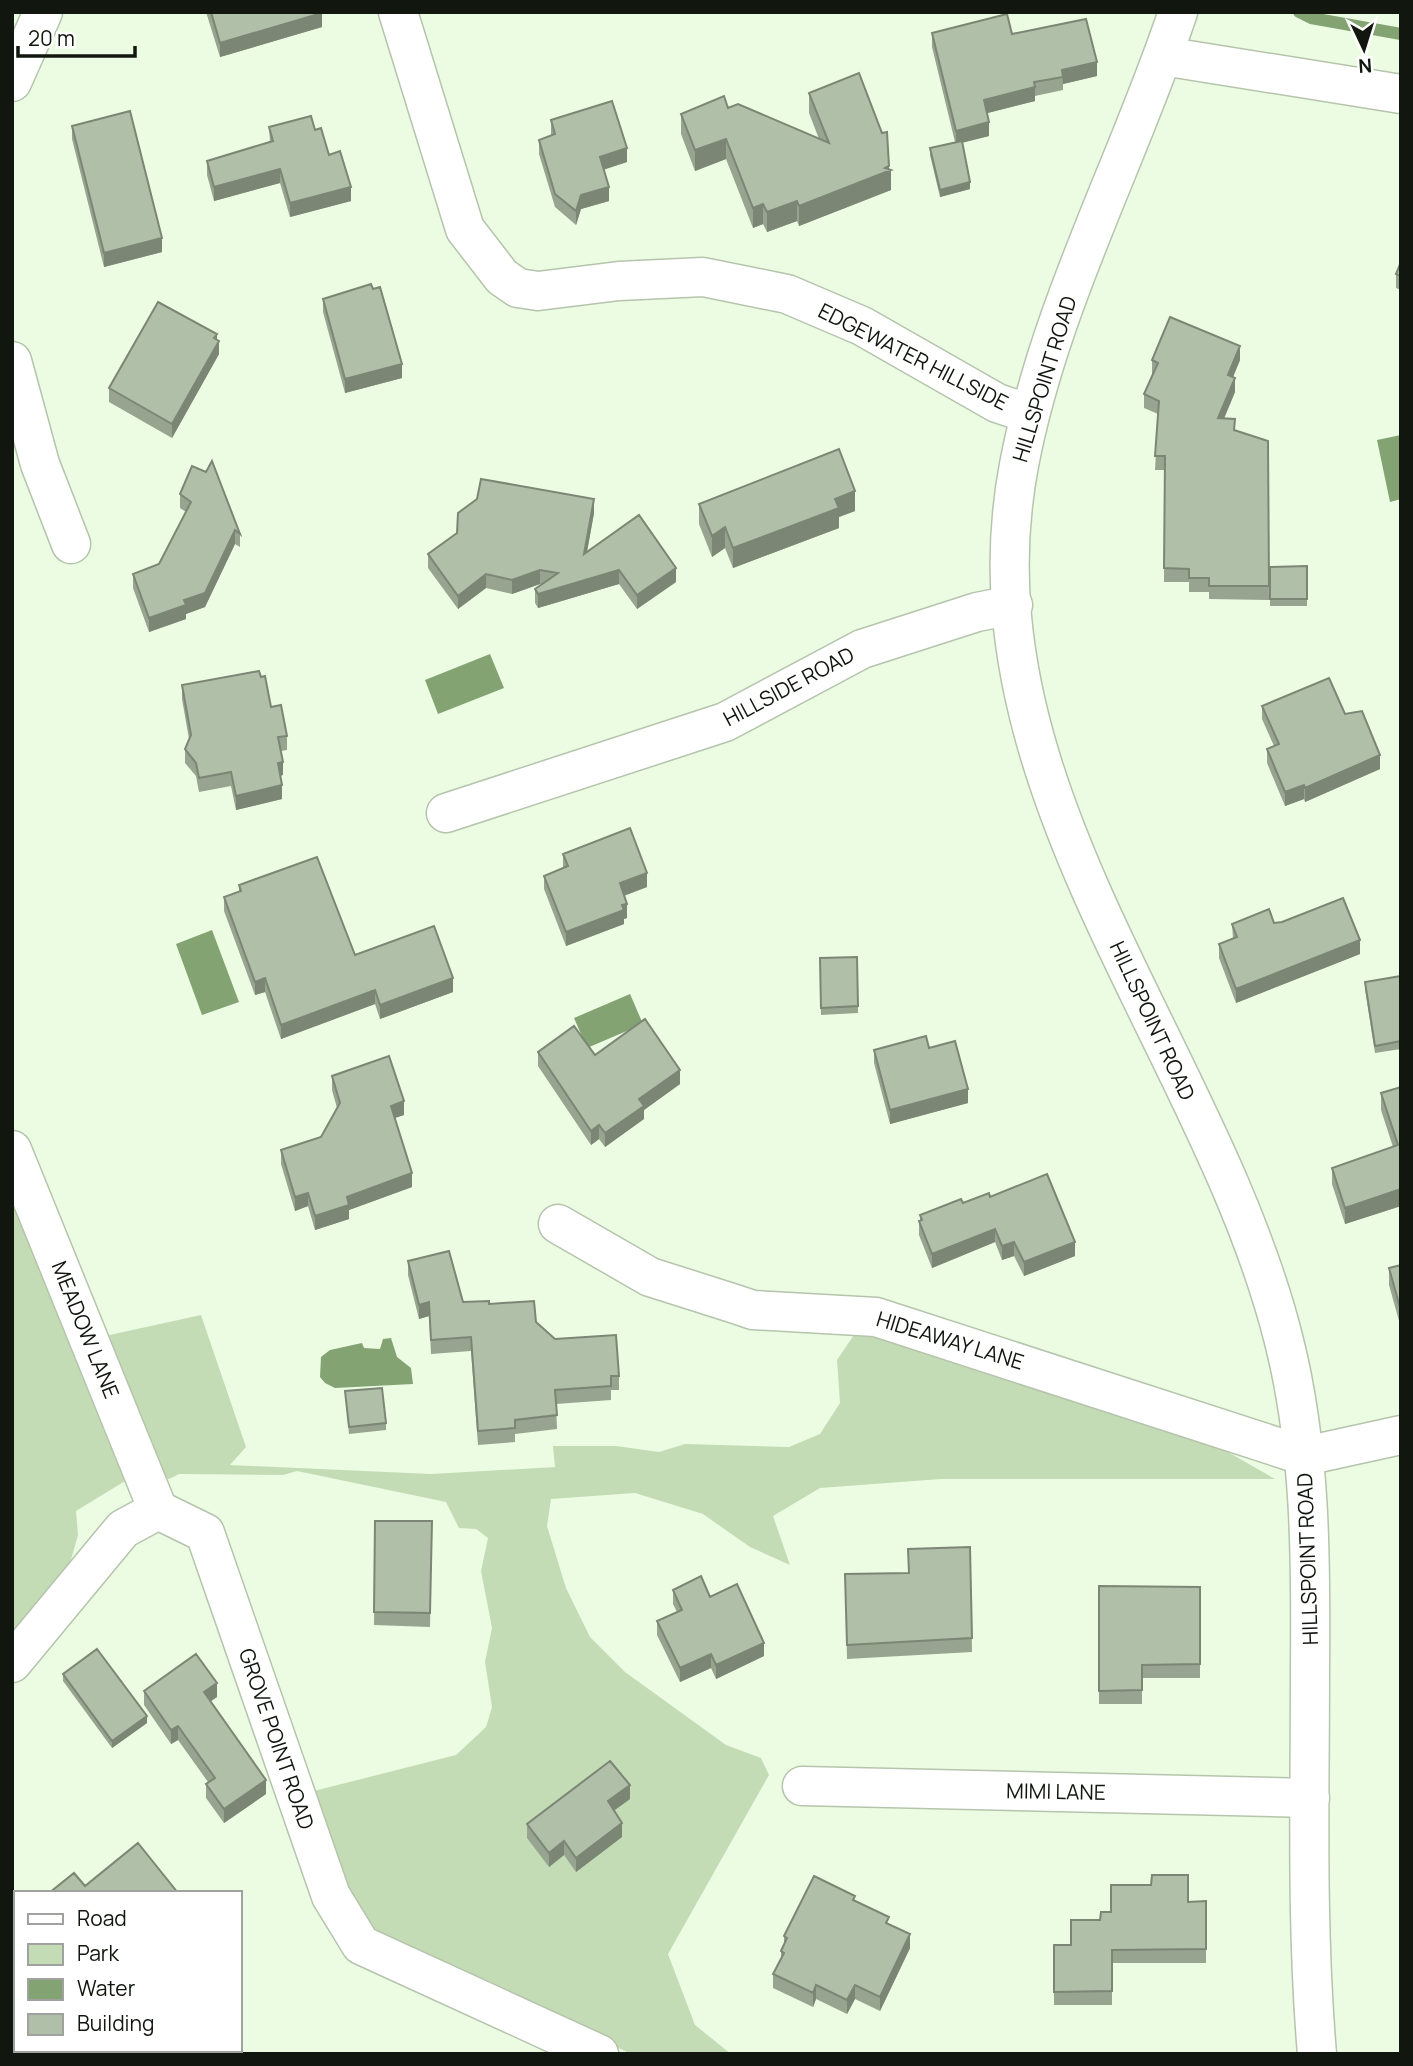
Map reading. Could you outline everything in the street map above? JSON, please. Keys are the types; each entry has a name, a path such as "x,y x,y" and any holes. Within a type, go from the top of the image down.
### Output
{"street":[{"path":"12,82 43,12"},
{"name":"EDGEWATER HILLSIDE","path":"398,12 465,229 502,277 518,288 538,291 619,281 703,277 787,294 862,327 997,403 1030,414"},
{"name":"HILLSPOINT ROAD","path":"1178,12 1089,242 1030,414 1018,469 1012,525 1013,605 1033,731 1050,787 1094,900 1245,1223 1285,1343 1304,1456 1310,1542 1310,1798 1317,2054"},
{"path":"1163,56 1401,94"},
{"path":"12,361 40,464 71,544"},
{"name":"HILLSIDE ROAD","path":"446,813 725,722 862,649 977,612 1013,605"},
{"name":"MEADOW LANE","path":"12,1150 158,1510"},
{"name":"HIDEAWAY LANE","path":"558,1224 650,1277 753,1310 876,1317 1152,1404 1304,1456"},
{"path":"1304,1456 1401,1435"},
{"path":"12,1663 123,1529 158,1510"},
{"name":"GROVE POINT ROAD","path":"158,1510 205,1532 331,1896 361,1945 599,2054"},
{"name":"MIMI LANE","path":"802,1786 1310,1798"}],"green space":[{"path":"12,1193 73,1343 201,1315 246,1447 230,1465 431,1474 555,1467 553,1446 616,1446 659,1452 685,1444 789,1447 820,1434 840,1403 837,1360 860,1326 1172,1420 1275,1479 941,1479 820,1488 773,1516 790,1565 750,1547 703,1514 635,1493 551,1499 547,1526 566,1588 590,1637 625,1672 726,1745 761,1758 769,1775 668,1954 695,2025 731,2054 631,2054 366,1925 345,1898 314,1791 456,1755 486,1727 492,1707 485,1662 492,1628 481,1571 488,1538 476,1529 459,1528 446,1502 297,1471 283,1475 179,1474 169,1479 154,1471 130,1478 76,1511 78,1535 61,1595 12,1647"}],"water":[{"path":"1401,435 1401,499 1390,502 1377,440"},
{"path":"490,654 504,688 438,714 425,680"},
{"path":"212,930 239,1002 202,1015 176,944"},
{"path":"630,994 643,1024 587,1048 574,1018"},
{"path":"391,1338 397,1357 411,1368 413,1384 335,1388 320,1377 321,1357 330,1350 362,1343 364,1348 380,1349 383,1339"}],"building":[{"path":"211,12 322,12 322,13 220,43"},
{"path":"1007,14 1012,34 1086,19 1097,62 1062,70 1063,77 1034,82 1035,87 984,100 989,122 956,131 932,33"},
{"path":"859,73 882,133 887,132 889,166 885,168 891,170 799,206 797,201 767,212 763,204 753,208 726,139 695,150 681,114 724,96 728,108 738,104 829,143 809,93"},
{"path":"612,101 627,148 600,157 609,187 581,195 576,211 555,194 539,140 555,134 551,120"},
{"path":"130,111 162,238 104,253 72,126"},
{"path":"311,116 315,130 321,128 329,155 340,151 351,187 290,203 280,169 214,187 207,161 273,141 269,127"},
{"path":"962,141 970,182 940,190 930,148"},
{"path":"1401,262 1401,276 1396,274"},
{"path":"371,284 373,289 380,287 402,364 345,379 323,299"},
{"path":"158,302 217,334 214,338 219,341 172,424 109,388"},
{"path":"1170,317 1240,346 1228,375 1235,378 1218,418 1235,419 1234,430 1268,441 1269,586 1209,586 1209,578 1189,578 1189,569 1164,568 1165,456 1155,456 1159,401 1144,394 1158,363 1152,360"},
{"path":"839,449 855,491 835,499 839,508 733,548 725,527 712,536 699,504"},
{"path":"212,461 240,534 235,530 205,593 184,600 186,605 149,618 133,574 159,564 191,502 180,494 192,466 206,472"},
{"path":"481,479 594,499 584,554 639,515 676,568 637,595 619,570 538,594 535,589 558,573 540,570 512,580 486,574 458,596 428,554 457,533 458,513 477,499"},
{"path":"1307,566 1307,599 1270,599 1270,567"},
{"path":"259,671 261,677 265,676 271,707 281,705 287,736 278,737 283,762 278,763 282,785 236,796 231,772 199,778 196,763 185,749 191,735 182,685"},
{"path":"1329,678 1345,714 1362,711 1380,755 1305,788 1304,785 1285,792 1267,749 1279,744 1262,706"},
{"path":"630,828 647,873 620,883 627,904 622,905 624,910 566,932 544,876 568,866 563,854"},
{"path":"317,857 355,955 434,926 453,978 380,1005 375,990 281,1025 265,978 255,982 224,897 241,891 239,885"},
{"path":"1343,898 1360,940 1236,989 1219,944 1237,937 1232,924 1269,909 1274,923 1282,922"},
{"path":"857,957 858,1006 821,1008 820,958"},
{"path":"1401,976 1401,1041 1375,1046 1365,982"},
{"path":"645,1019 680,1070 639,1099 644,1106 605,1133 599,1125 591,1131 538,1052 574,1026 595,1055"},
{"path":"926,1036 929,1048 955,1041 968,1089 890,1110 874,1050"},
{"path":"389,1056 404,1101 391,1106 412,1173 347,1197 349,1205 315,1216 308,1193 295,1197 281,1150 321,1137 340,1103 332,1076"},
{"path":"1401,1087 1401,1189 1345,1208 1332,1168 1398,1145 1381,1093"},
{"path":"1047,1174 1075,1242 1024,1262 1014,1242 1002,1246 995,1229 932,1254 919,1221 922,1220 920,1215 961,1199 963,1203 989,1193 990,1197"},
{"path":"449,1251 463,1302 489,1301 489,1304 534,1301 536,1322 555,1339 616,1335 619,1376 611,1376 611,1386 555,1390 557,1415 515,1420 515,1428 478,1431 471,1337 431,1340 429,1302 419,1305 408,1261"},
{"path":"1401,1265 1401,1311 1389,1268"},
{"path":"382,1388 386,1423 349,1427 345,1391"},
{"path":"375,1521 432,1521 430,1613 374,1612"},
{"path":"970,1547 972,1638 847,1645 845,1574 909,1573 908,1549"},
{"path":"701,1576 710,1597 737,1584 764,1643 716,1665 711,1654 680,1668 657,1621 682,1610 673,1590"},
{"path":"1099,1586 1200,1587 1200,1664 1142,1665 1142,1690 1099,1691"},
{"path":"97,1649 147,1716 112,1741 63,1674"},
{"path":"196,1654 217,1683 204,1692 266,1780 224,1809 206,1784 215,1778 178,1726 171,1730 144,1691"},
{"path":"610,1761 630,1785 608,1801 622,1823 576,1858 564,1841 549,1853 527,1824"},
{"path":"138,1843 176,1891 52,1891 74,1873 85,1886"},
{"path":"1152,1875 1188,1875 1188,1902 1206,1901 1206,1949 1112,1950 1112,1991 1054,1992 1054,1945 1071,1945 1071,1920 1100,1920 1101,1912 1111,1912 1111,1885 1151,1885"},
{"path":"814,1876 855,1896 853,1900 889,1917 886,1923 910,1934 880,1997 855,1985 847,2000 816,1985 813,1993 773,1974 784,1953 781,1951 787,1938 784,1936"},
{"path":"134,2052 192,2052 190,2054"}],"waterway":[{"path":"1299,12 1311,18 1401,34"}]}
